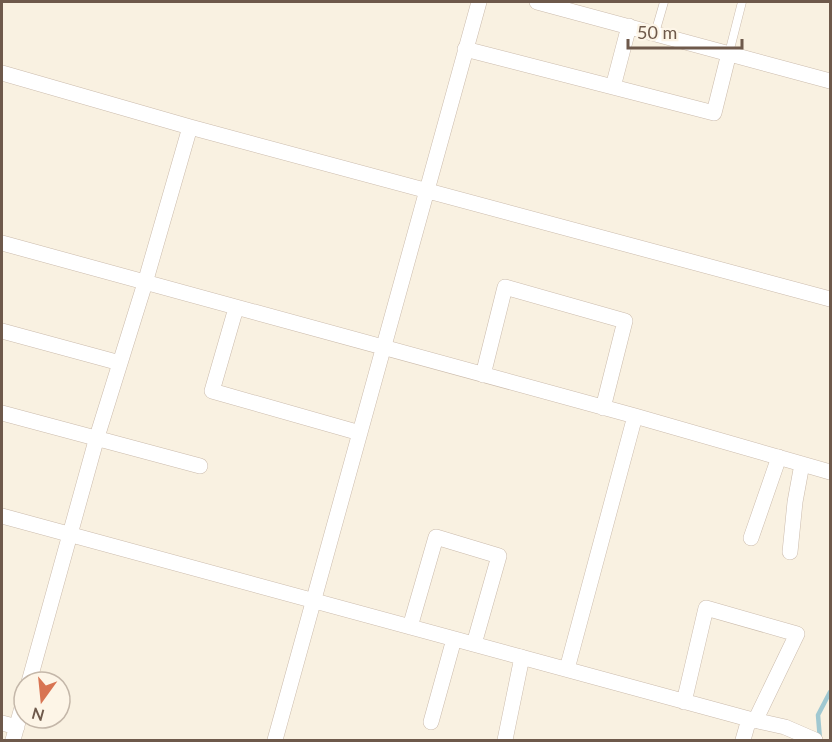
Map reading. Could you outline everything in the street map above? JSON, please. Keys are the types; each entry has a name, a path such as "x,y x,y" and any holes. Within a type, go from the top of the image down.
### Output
{"street":[{"path":"275,741 479,2"},
{"path":"537,2 831,81"},
{"path":"613,87 629,26"},
{"path":"465,49 714,113 729,53"},
{"path":"2,73 190,127 831,298"},
{"path":"32,670 97,437 190,127"},
{"path":"2,243 831,472"},
{"path":"483,375 506,287 626,321 603,408"},
{"path":"236,308 212,391 360,433"},
{"path":"2,331 120,363"},
{"path":"2,412 200,466"},
{"path":"567,669 635,416"},
{"path":"752,538 779,457"},
{"path":"790,552 795,502 802,464"},
{"path":"2,516 684,702 785,727 801,737 814,741"},
{"path":"410,627 436,537 499,556 474,644"},
{"path":"684,702 706,608 797,634 743,741"},
{"path":"431,722 454,639"},
{"path":"505,741 522,657"},
{"path":"2,723 15,734"}],"lane":[{"path":"655,33 664,2"},
{"path":"729,53 742,2"}],"waterway":[{"path":"820,740 818,715 830,692"}]}
